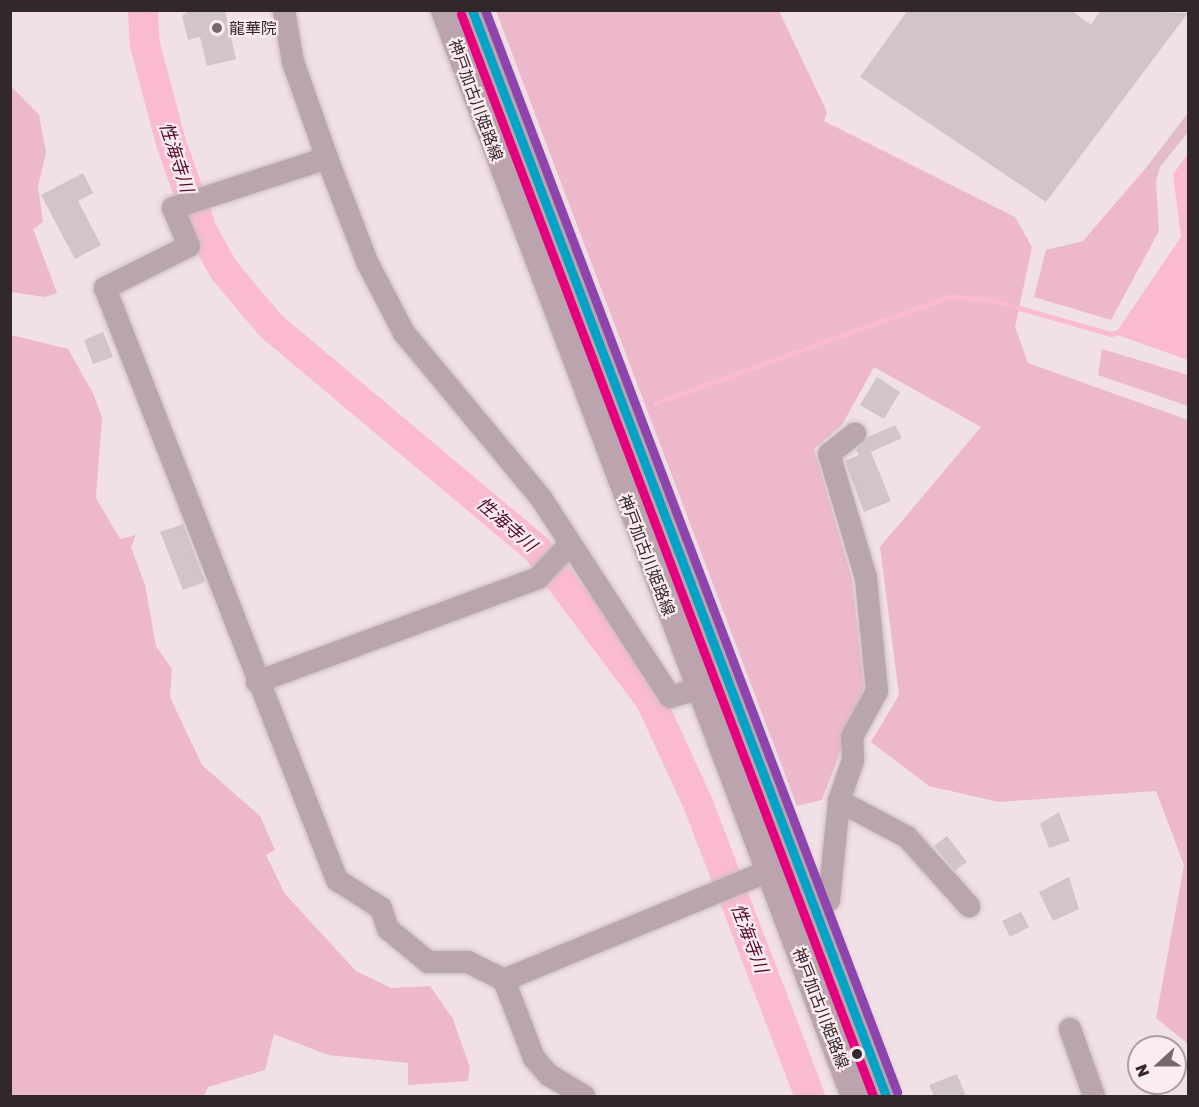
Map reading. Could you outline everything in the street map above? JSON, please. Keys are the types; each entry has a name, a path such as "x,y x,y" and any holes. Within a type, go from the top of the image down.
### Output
{"main road":[{"name":"神戸加古川姫路線","path":"445,10 698,689 763,873 855,1096"},
{"name":"神戸加古川姫路線","path":"472,10 886,1096"}],"street":[{"path":"284,10 293,62 327,158 368,264 404,333 502,443 566,549 670,698 698,689"},
{"path":"327,158 173,207 189,246 105,288 257,682 337,880 381,908 388,929 428,962 468,962 504,980 534,1058 549,1075 584,1096"},
{"path":"813,907 829,900 839,801 853,760 852,737 877,691 866,578 829,454 855,434"},
{"path":"257,682 538,578 566,549"},
{"path":"839,801 907,837 969,906"},
{"path":"504,980 763,873"},
{"path":"1070,1029 1094,1096"}],"shaded area":[{"path":"496,11 779,11 827,112 824,121 1015,217 1032,247 1015,327 1028,363 1188,420 1188,1044 1187,1035 1177,1035 1156,1018 1184,865 1156,791 999,802 929,786 871,742 899,695 880,547 981,427 874,367 842,425 814,449 852,579 864,688 822,800 797,806"},
{"path":"11,86 39,115 46,152 38,187 43,222 33,229 57,293 45,297 11,292"},
{"path":"1188,113 1188,132 1160,167 1156,181 1145,169"},
{"path":"1188,154 1188,360 1115,334 1181,237 1173,174"},
{"path":"1145,169 1156,181 1159,231 1111,320 1034,297 1046,250 1083,241"},
{"path":"11,335 68,349 93,393 102,417 96,498 120,539 136,535 131,547 145,585 156,646 172,669 170,697 202,765 260,816 275,850 266,855 285,894 356,971 391,988 430,986 453,1019 470,1068 468,1081 408,1085 408,1063 328,1055 274,1034 265,1070 208,1087 204,1096 11,1096"},
{"path":"1102,349 1188,375 1188,406 1098,375"}],"building":[{"path":"190,10 225,10 236,59 207,66 200,37 188,40 182,16"},
{"path":"908,10 1071,10 1091,25 1101,10 1188,13 1046,202 860,77"},
{"path":"83,173 93,193 78,201 101,245 75,259 41,195"},
{"path":"103,332 113,357 93,364 84,340"},
{"path":"877,377 900,392 884,419 860,405"},
{"path":"895,425 902,438 871,452 891,501 864,512 845,461 859,455 856,450 868,437"},
{"path":"183,524 205,582 183,590 160,532"},
{"path":"1059,812 1070,841 1049,848 1040,824"},
{"path":"947,836 967,862 955,871 934,846"},
{"path":"1069,877 1079,909 1053,921 1039,892"},
{"path":"1021,912 1029,927 1010,937 1002,921"},
{"path":"957,1074 966,1096 934,1096 929,1085"}],"waterway":[{"name":"性海寺川","path":"143,10 145,45 171,143 203,233 224,270 271,326 537,549 651,701 699,806 810,1096"},
{"path":"655,403 951,296 991,300 1111,334 1122,331"}],"transit line":[{"path":"472,10 886,1096"},
{"path":"485,10 897,1092"},
{"path":"461,14 873,1096"}],"place":[{"name":"龍華院","path":"217,28"}]}
